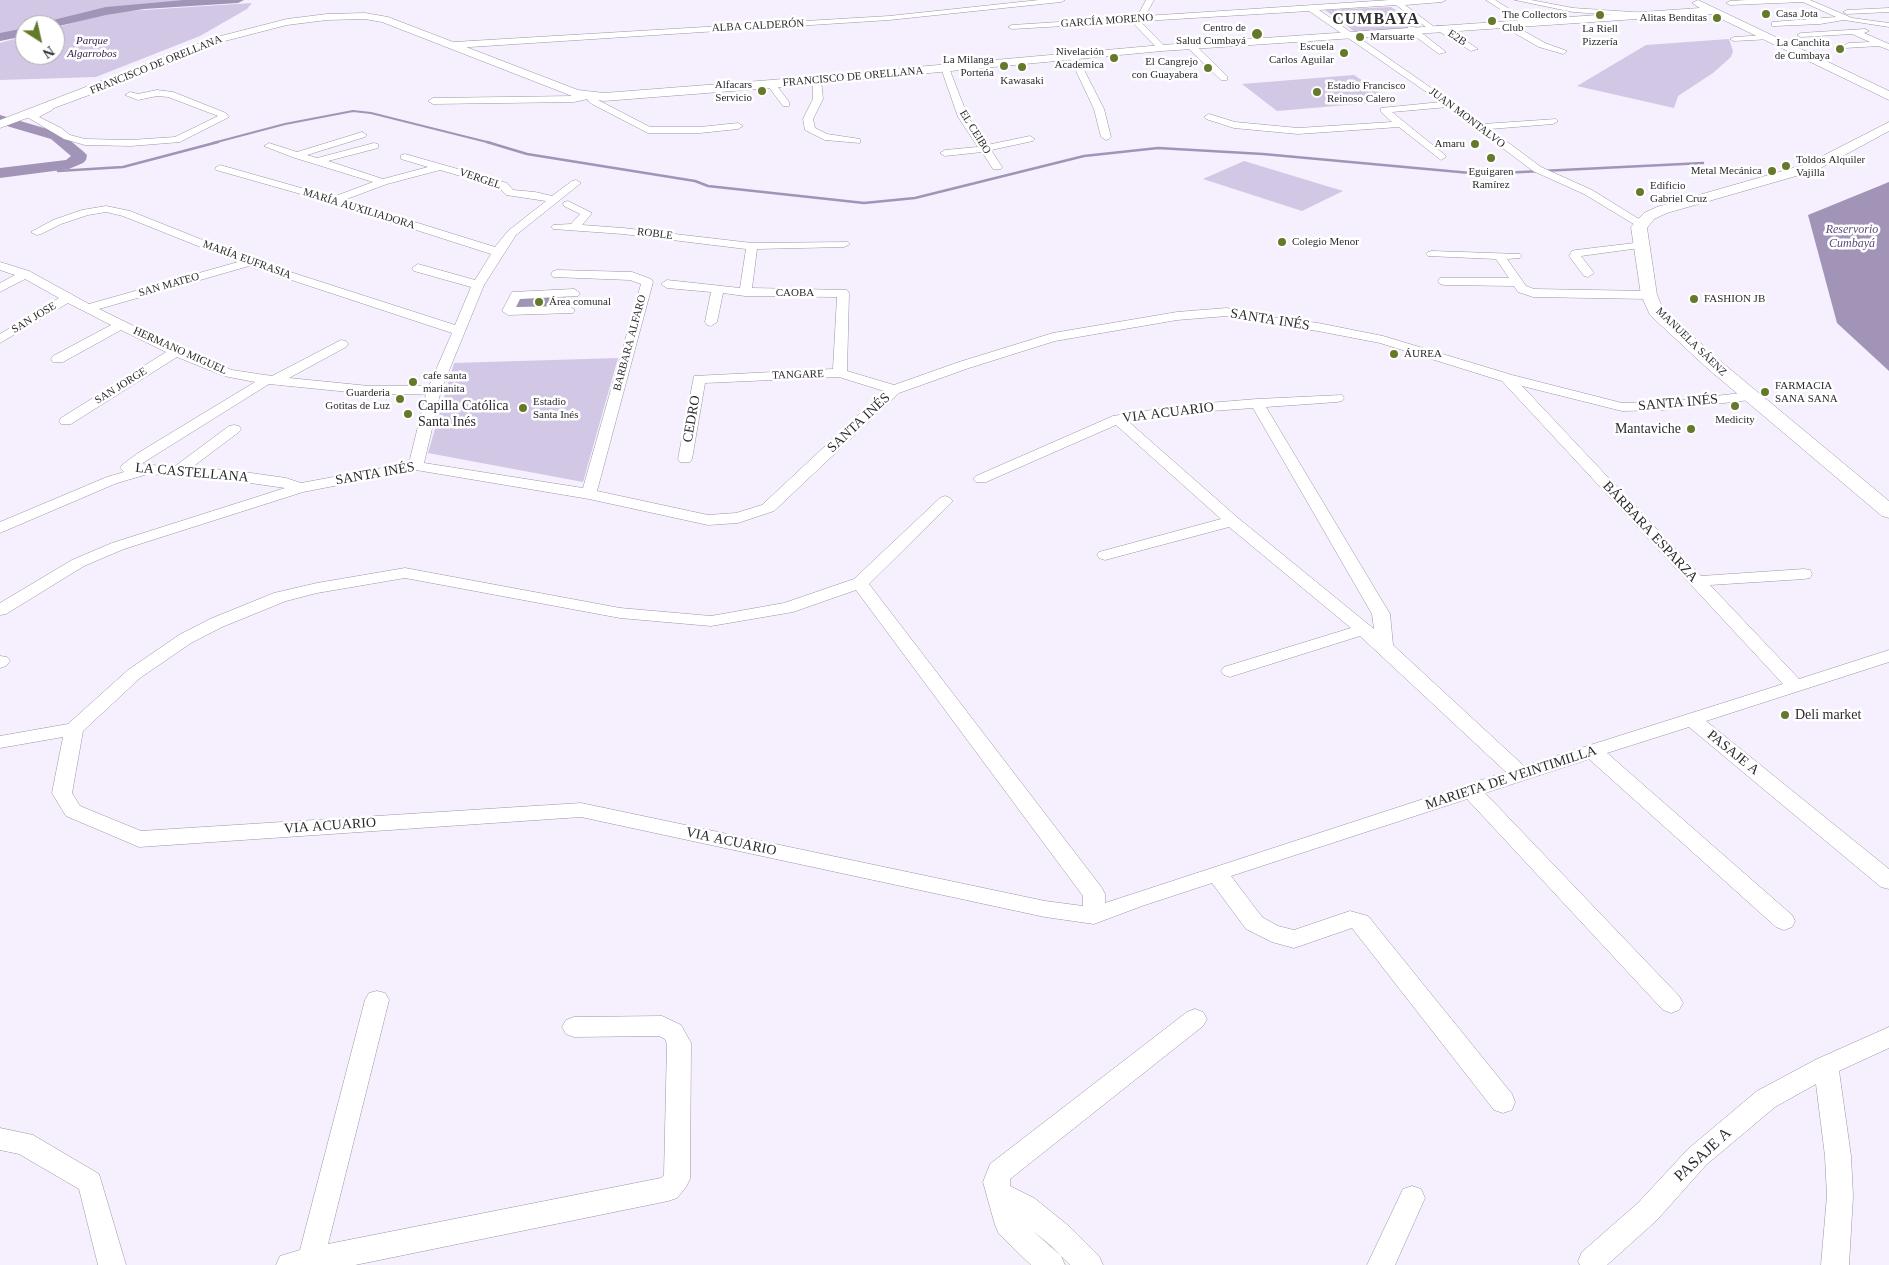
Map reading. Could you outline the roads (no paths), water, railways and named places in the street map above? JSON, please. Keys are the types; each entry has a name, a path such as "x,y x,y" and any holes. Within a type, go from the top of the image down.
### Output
{"street":[{"name":"ALBA CALDERÓN","path":"454,45 889,18 1061,0"},
{"path":"1150,0 1138,23 1162,48"},
{"name":"JUAN MONTALVO","path":"1301,0 1449,104 1537,170 1588,192 1641,224"},
{"name":"GARCÍA MORENO","path":"1012,27 1442,0"},
{"path":"1490,0 1528,23"},
{"path":"1519,0 1566,10 1648,15"},
{"path":"1730,3 1804,0 1848,19 1887,27"},
{"name":"E2B","path":"1395,2 1435,28 1474,49"},
{"path":"1839,4 1857,12"},
{"name":"FRANCISCO DE ORELLANA","path":"0,124 217,40 301,20 339,16 377,17 454,45 547,83 591,96 615,97 1162,48 1435,28 1680,13 1702,5"},
{"path":"1702,5 1889,96"},
{"path":"1833,13 1889,10"},
{"path":"1776,20 1795,23 1848,19"},
{"path":"1820,22 1844,32"},
{"path":"1505,24 1542,45 1563,51"},
{"path":"1411,30 1442,52"},
{"path":"1801,35 1866,31"},
{"path":"1854,32 1886,46"},
{"path":"1734,39 1768,37"},
{"path":"1190,46 1224,78"},
{"path":"1848,46 1886,46"},
{"path":"1073,56 1099,109 1106,137"},
{"name":"EL CEIBO","path":"945,68 963,116 997,167"},
{"path":"817,80 818,99 808,119 810,130 825,137 857,141"},
{"path":"771,84 786,104"},
{"path":"50,106 33,116 33,118 58,130 67,137 86,142 130,143 177,140 224,116 167,93 138,97 130,95"},
{"path":"433,101 574,99 591,96 594,102 646,129 700,130 738,126"},
{"path":"1441,157 1384,112 1384,110 1449,104"},
{"path":"1208,118 1234,125 1298,131 1399,124"},
{"path":"1479,127 1553,121"},
{"path":"1641,224 1649,216 1662,210 1812,167 1889,124"},
{"path":"1870,135 1889,131"},
{"path":"296,155 362,135"},
{"path":"945,153 985,148 1030,139"},
{"path":"269,146 383,182"},
{"path":"317,161 374,146"},
{"name":"VERGEL","path":"405,157 503,185 510,192 535,195 553,200"},
{"path":"333,200 383,182 442,167"},
{"name":"MARÍA AUXILIADORA","path":"220,168 333,200 498,252"},
{"path":"416,466 434,390 478,285 498,252 520,226 576,183"},
{"path":"568,204 587,213 574,228"},
{"name":"MARÍA EUFRASIA","path":"38,232 75,215 106,209 126,213 249,262 459,331"},
{"name":"MANUELA SÁENZ","path":"1641,224 1639,227 1650,295 1656,311 1750,396 1889,512"},
{"name":"ROBLE","path":"557,227 624,231 752,246 844,244"},
{"path":"1588,273 1574,256 1576,253 1643,245"},
{"path":"745,292 752,246"},
{"path":"1432,254 1516,256"},
{"path":"1499,256 1522,289 1533,293 1650,295"},
{"name":"SAN MATEO","path":"88,308 249,262"},
{"name":"HERMANO MIGUEL","path":"0,266 25,274 68,298 176,352 229,373 270,380 369,390 434,390"},
{"path":"418,268 478,285"},
{"path":"0,288 25,274"},
{"name":"BARBARA ALFARO","path":"556,274 632,276 647,282 589,494"},
{"path":"574,293 516,295 508,312 567,315 581,275"},
{"path":"1444,281 1518,282"},
{"name":"CAOBA","path":"667,284 745,292 843,293 840,373"},
{"path":"711,322 718,290"},
{"name":"SAN JOSE","path":"0,339 68,298"},
{"name":"SANTA INÉS","path":"0,610 78,563 118,546 301,488 416,466 589,494 708,520 738,518 768,508 894,390 964,365 1053,337 1177,316 1227,312 1262,320 1318,327 1383,340 1507,378 1622,407 1663,406 1750,396"},
{"path":"58,359 108,330 122,325"},
{"path":"270,380 341,344"},
{"name":"SAN JORGE","path":"66,421 176,352"},
{"name":"TANGARE","path":"699,379 840,373 894,390"},
{"name":"BÁRBARA ESPARZA","path":"1507,378 1794,686"},
{"name":"CEDRO","path":"685,458 699,379"},
{"name":"LA CASTELLANA","path":"270,380 143,456 127,468 268,480 301,488"},
{"name":"VIA ACUARIO","path":"981,479 1118,419 1184,409 1337,398"},
{"path":"1257,403 1381,614 1384,647"},
{"path":"1118,419 1232,521 1384,647 1521,774"},
{"path":"176,472 234,429"},
{"path":"0,528 112,480 132,476 146,470"},
{"path":"0,742 74,730 134,674 185,639 216,623 280,597 317,588 405,573 620,613 711,621 786,608 860,583 945,501"},
{"path":"1105,556 1232,521"},
{"path":"1695,581 1804,574"},
{"path":"860,583 1094,894 1094,916"},
{"path":"1230,671 1364,630"},
{"name":"MARIETA DE VEINTIMILLA","path":"1094,916 1134,900 1470,790 1889,656"},
{"name":"PASAJE A","path":"1693,720 1889,881"},
{"name":"VIA ACUARIO","path":"74,730 62,793 73,811 139,839 581,810 1045,910 1094,916"},
{"path":"1593,752 1784,921"},
{"path":"1470,790 1671,1003"},
{"path":"1220,873 1222,882 1254,923 1272,933 1294,939 1350,919 1360,922 1503,1102"},
{"path":"377,1000 300,1263 668,1189 677,1179 679,1043 673,1032 662,1026 574,1027"},
{"path":"1051,1265 1008,1225 996,1182 1000,1172 1195,1020"},
{"name":"PASAJE A","path":"1592,1261 1648,1211 1697,1157 1766,1099 1826,1066 1889,1037"},
{"path":"1826,1066 1838,1156 1840,1205 1835,1265"},
{"path":"0,1139 24,1143 90,1182 112,1265"},
{"path":"998,1193 1025,1207 1060,1236 1090,1265"},
{"path":"1381,1265 1412,1198"}],"water":[{"name":"Reservorio Cumbayá","path":"1889,182 1889,371 1837,323 1808,215"},
{"name":"Área comunal","path":"566,296 561,307 511,310 516,297"}],"waterway":[{"path":"65,21 106,11 144,6 238,0"},
{"path":"0,37 15,34"},
{"path":"213,143 285,124 353,111 371,113 487,142"},
{"path":"0,119 56,136 79,155 78,160 69,164 0,173"},
{"path":"58,171 123,167 218,142"},
{"path":"487,142 491,143"},
{"path":"487,142 527,154 695,181 708,186 864,203 915,198 1084,156 1158,148 1263,154 1481,174 1703,163"}],"place":[{"name":"Casa Jota","path":"1766,14"},
{"name":"La Riell Pizzería","path":"1600,15"},
{"name":"Alitas Benditas","path":"1717,18"},
{"name":"The Collectors Club","path":"1492,21"},
{"name":"Centro de Salud Cumbayá","path":"1257,34"},
{"name":"Marsuarte","path":"1360,37"},
{"name":"La Canchita de Cumbaya","path":"1840,49"},
{"name":"Escuela Carlos Aguilar","path":"1344,53"},
{"name":"Nivelación Academica","path":"1114,58"},
{"name":"La Milanga Porteńa","path":"1004,66"},
{"name":"Kawasaki","path":"1022,67"},
{"name":"El Cangrejo con Guayabera","path":"1208,68"},
{"name":"Alfacars Servicio","path":"762,91"},
{"name":"Estadio Francisco Reinoso Calero","path":"1317,92"},
{"name":"Amaru","path":"1475,144"},
{"name":"Eguigaren Ramírez","path":"1491,158"},
{"name":"Toldos Alquiler Vajilla","path":"1786,166"},
{"name":"Metal Mecánica","path":"1772,171"},
{"name":"Edificio Gabriel Cruz","path":"1640,192"},
{"name":"Colegio Menor","path":"1282,242"},
{"name":"FASHION JB","path":"1694,299"},
{"name":"Área comunal","path":"539,302"},
{"name":"ÁUREA","path":"1394,354"},
{"name":"cafe santa marianita","path":"413,382"},
{"name":"FARMACIA SANA SANA","path":"1765,392"},
{"name":"Guarderia Gotitas de Luz","path":"400,399"},
{"name":"Medicity","path":"1735,406"},
{"name":"Estadio Santa Inés","path":"523,408"},
{"name":"Capilla Católica Santa Inés","path":"408,414"},
{"name":"Mantaviche","path":"1691,429"},
{"name":"Deli market","path":"1785,715"}],"district":[{"name":"CUMBAYA","path":"1376,20"}],"park label":[{"name":"Parque Algarrobos","path":"92,47"}]}
